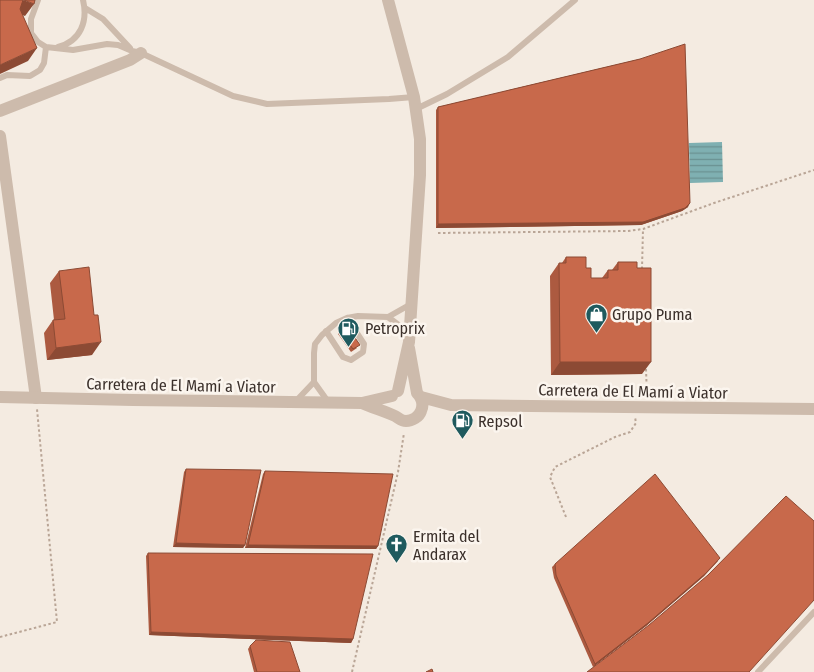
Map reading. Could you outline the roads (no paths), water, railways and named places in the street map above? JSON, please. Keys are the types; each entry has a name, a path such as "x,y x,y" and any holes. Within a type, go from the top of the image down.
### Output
{"street":[{"path":"388,0 415,103 420,139 420,175 409,338 390,407 401,419"},
{"path":"0,111 130,60 136,52"},
{"path":"0,136 36,398"},
{"path":"362,403 401,419 415,419 420,413 422,408 409,338"},
{"path":"362,403 395,394 407,388 419,395 451,405"},
{"name":"Carretera de El Mamí a Viator","path":"0,397 362,403"},
{"path":"420,413 451,405"},
{"name":"Carretera de El Mamí a Viator","path":"451,405 814,409"}],"lane":[{"path":"38,0 31,19 31,33 38,42 46,47 72,50 106,44 118,45 233,96 267,104 390,99 415,103 447,94 508,57 575,0"},
{"path":"54,48 67,45 77,36 84,25 85,8 83,0"},
{"path":"85,8 103,20 136,52"},
{"path":"0,78 7,75 30,76 40,70 44,64 46,47"},
{"path":"329,403 314,382 315,344 322,335 336,323 347,318 358,316 388,317 411,304"},
{"path":"388,317 409,338"},
{"path":"326,331 343,357 350,360 362,352 364,344 347,318"},
{"path":"350,338 357,334"},
{"path":"337,347 344,343"},
{"path":"294,403 314,382"},
{"path":"758,672 814,612"}],"water":[{"path":"722,142 723,182 690,183 689,143"}],"place":[{"name":"Grupo Puma","path":"596,333"},
{"name":"Petroprix","path":"349,347"},
{"name":"Repsol","path":"462,440"},
{"name":"Ermita del Andarax","path":"397,564"}]}
